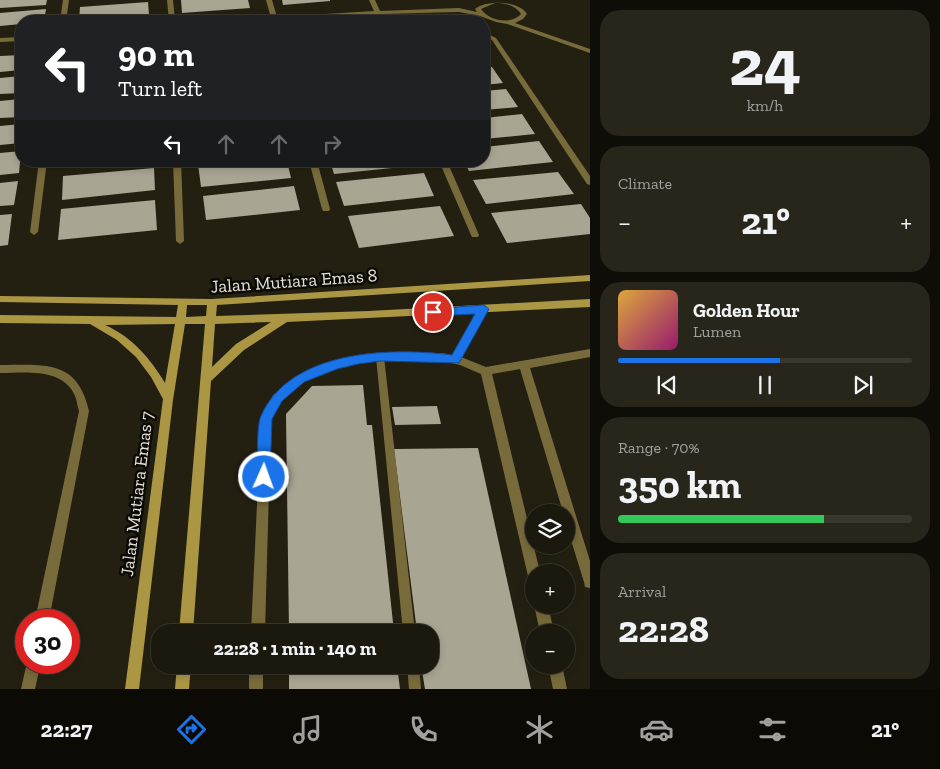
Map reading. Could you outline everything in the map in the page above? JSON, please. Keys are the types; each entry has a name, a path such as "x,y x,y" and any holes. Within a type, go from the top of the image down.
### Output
{"main road":[{"name":"Jalan Mutiara Emas 8","path":"0,299 212,302 590,278"},
{"path":"187,624 212,302"},
{"name":"Jalan Mutiara Emas 7","path":"132,689 182,303"},
{"name":"Jalan Mutiara Emas 8","path":"0,319 179,322 590,303"},
{"path":"206,379 240,347 286,317"},
{"path":"91,322 114,332 138,352 156,374 168,400"},
{"path":"182,689 183,674"}],"street":[{"path":"64,15 66,0"},
{"path":"170,0 171,15"},
{"path":"269,0 274,15"},
{"path":"372,0 378,13"},
{"path":"475,4 495,1 509,2 520,7 528,18 555,34 559,39"},
{"path":"482,15 478,9 483,3"},
{"path":"392,12 467,5"},
{"path":"349,15 460,10 482,15"},
{"path":"507,22 528,18"},
{"path":"490,19 507,22 590,51"},
{"path":"490,37 494,39 590,182"},
{"path":"0,40 15,39"},
{"path":"34,232 43,167"},
{"path":"177,167 180,241"},
{"path":"315,167 326,209"},
{"path":"446,167 475,235"},
{"path":"455,360 484,309"},
{"path":"258,624 266,419 278,398 300,379 335,365 380,356 436,357 455,360 486,371 524,366 590,353"},
{"path":"524,366 590,582"},
{"path":"0,369 57,372 68,378 78,387 82,396 84,411 44,609"},
{"path":"486,371 531,564"},
{"path":"28,689 31,674"},
{"path":"256,674 256,689"},
{"path":"556,674 560,689"}],"lane":[{"path":"380,356 408,624"},
{"path":"414,674 415,689"}],"building":[{"path":"0,0 47,0 46,5 0,8"},
{"path":"181,0 248,0 250,8 182,13"},
{"path":"282,0 330,0 330,1 283,5"},
{"path":"148,2 149,15 79,15 80,7"},
{"path":"46,9 45,15 15,15 15,25 0,26 0,13"},
{"path":"15,55 15,71 0,72 0,56"},
{"path":"490,67 492,67 503,83 490,84"},
{"path":"15,77 15,93 0,94 0,78"},
{"path":"506,89 518,107 490,109 490,90"},
{"path":"15,100 15,117 0,118 0,101"},
{"path":"522,114 535,134 490,138 490,117"},
{"path":"15,125 15,144 0,145 0,126"},
{"path":"539,141 553,162 469,171 467,167 490,167 490,146"},
{"path":"15,152 15,167 20,167 19,173 0,175 0,153"},
{"path":"198,167 288,167 291,178 201,187"},
{"path":"332,167 402,167 334,174"},
{"path":"154,168 155,190 62,200 63,176"},
{"path":"558,172 574,194 486,204 473,180"},
{"path":"424,173 434,196 344,206 336,182"},
{"path":"18,181 14,205 0,206 0,183"},
{"path":"294,186 300,210 206,220 203,196"},
{"path":"155,200 157,230 58,240 61,209"},
{"path":"581,204 590,218 590,234 507,243 491,213"},
{"path":"440,206 454,236 359,248 348,216"},
{"path":"12,214 8,245 0,246 0,215"},
{"path":"363,385 367,425 372,425 393,624 289,624 286,414 312,386"},
{"path":"437,406 441,424 395,425 392,407"},
{"path":"478,448 525,662 525,674 528,674 531,689 425,689 422,674 439,674 439,624 416,624 394,449"},
{"path":"289,674 398,674 400,689 289,689"}],"route":[{"path":"264,477 266,419 278,398 300,379 335,365 380,356 436,357 455,360 484,309 433,312"}]}
